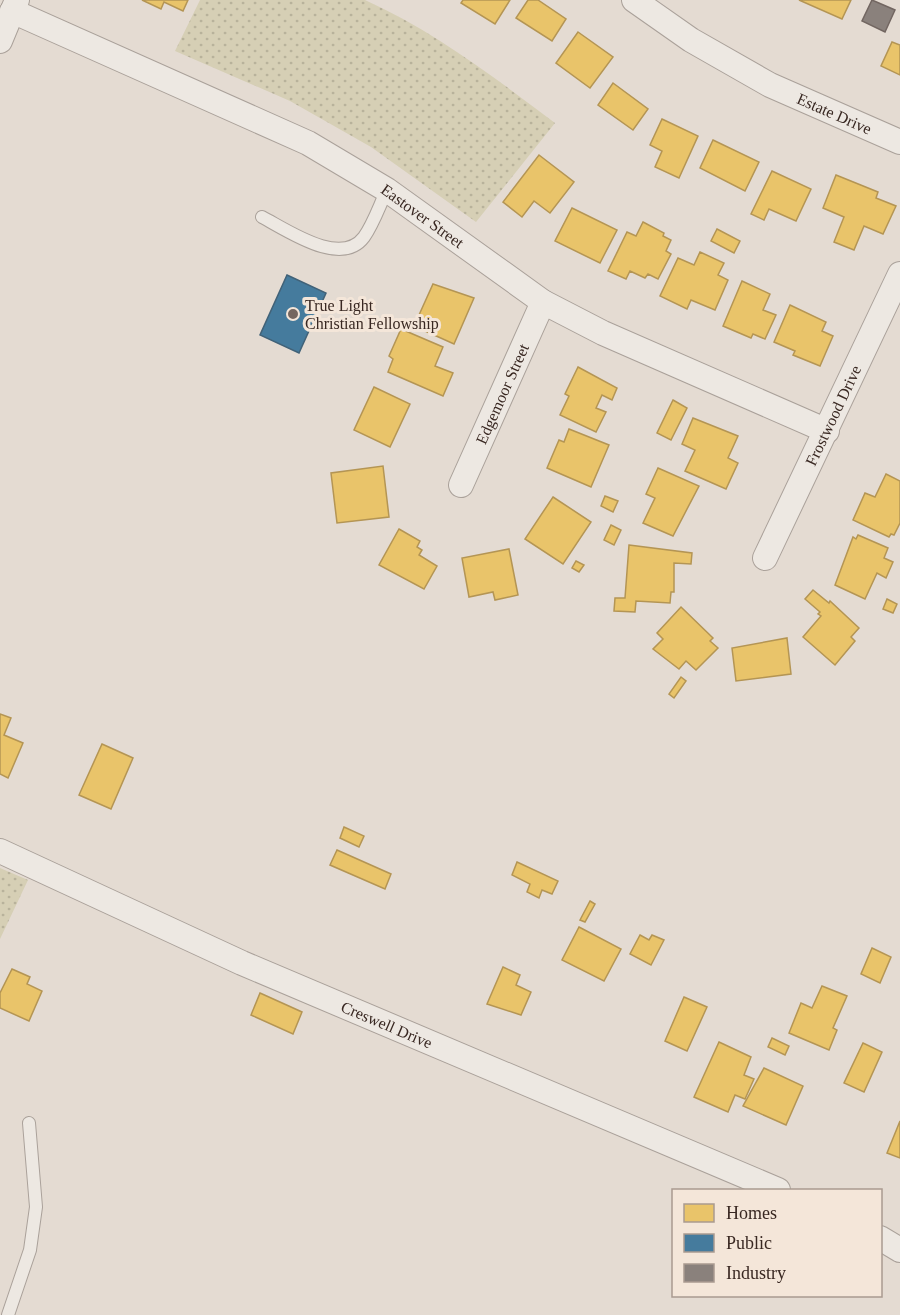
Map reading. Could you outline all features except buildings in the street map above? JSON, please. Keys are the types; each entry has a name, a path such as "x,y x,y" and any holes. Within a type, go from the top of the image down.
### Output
{"street":[{"name":"Estate Drive","path":"634,0 691,40 770,86 900,142"},
{"path":"0,41 14,6"},
{"name":"Eastover Street","path":"14,6 308,143 387,190 543,302 603,333 827,431"},
{"name":"Frostwood Drive","path":"765,558 900,274"},
{"name":"Edgemoor Street","path":"461,485 543,302"},
{"name":"Creswell Drive","path":"0,851 242,963 773,1189"},
{"path":"882,1239 900,1250"}],"lane":[{"path":"262,217 315,245 339,250 364,238 387,190"},
{"path":"8,1315 30,1250 36,1207 29,1124"}],"shaded area":[{"path":"200,0 365,0 391,12 440,41 487,72 555,123 476,222 371,147 290,101 175,51"},
{"path":"0,868 28,880 0,939"}],"place":[{"name":"True Light Christian Fellowship","path":"293,314"}]}
